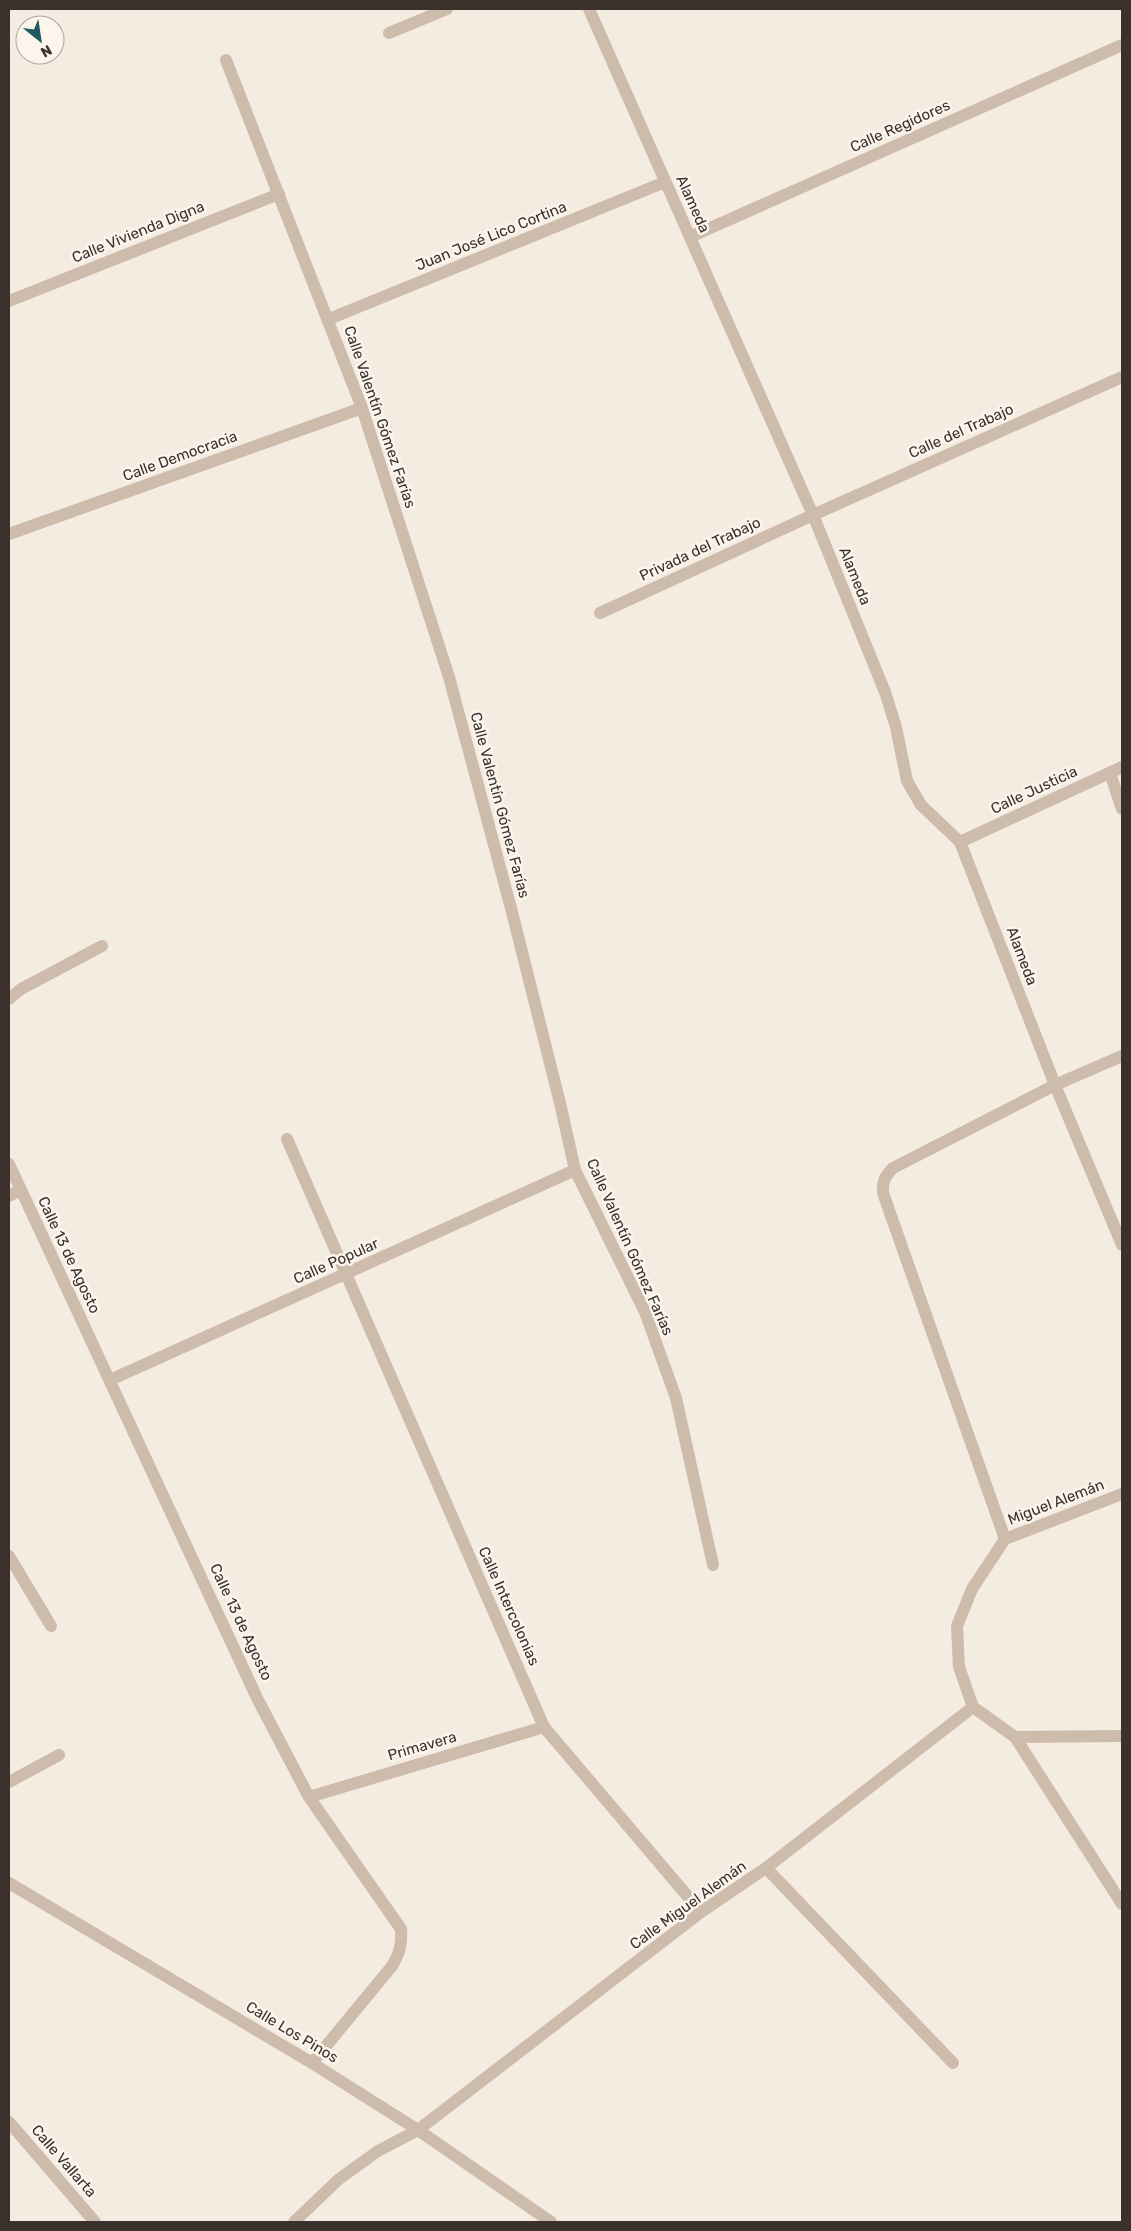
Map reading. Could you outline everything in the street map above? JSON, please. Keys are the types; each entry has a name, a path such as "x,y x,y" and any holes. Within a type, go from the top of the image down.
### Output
{"street":[{"path":"389,32 447,9"},
{"name":"Alameda","path":"589,9 813,515 885,692 896,727 907,781 921,805 960,842 1055,1085"},
{"name":"Calle Regidores","path":"690,237 1122,45"},
{"name":"Calle Valentín Gómez Farías","path":"226,60 329,319 362,408 451,686 517,931 575,1170 644,1312 676,1398 713,1565"},
{"name":"Juan José Lico Cortina","path":"329,319 665,182"},
{"name":"Calle Vivienda Digna","path":"9,301 279,194"},
{"name":"Calle del Trabajo","path":"813,515 1122,377"},
{"name":"Calle Democracia","path":"9,534 362,408"},
{"name":"Privada del Trabajo","path":"600,613 813,515"},
{"path":"1116,770 1122,809"},
{"name":"Calle Justicia","path":"960,842 1116,770"},
{"path":"9,999 20,989 102,946"},
{"path":"1005,1539 883,1194 882,1184 886,1175 893,1168 1055,1085 1122,1056"},
{"path":"1055,1085 1122,1245"},
{"name":"Calle Intercolonias","path":"287,1140 544,1727 701,1912"},
{"name":"Calle 13 de Agosto","path":"9,1164 258,1698 308,1797 401,1928 402,1943 399,1955 392,1966 312,2063"},
{"name":"Calle Popular","path":"110,1380 575,1170"},
{"path":"9,1196 20,1190"},
{"name":"Miguel Alemán","path":"973,1707 958,1667 957,1626 972,1589 1005,1539 1122,1494"},
{"path":"9,1556 51,1626"},
{"path":"973,1707 1015,1738 1122,1904"},
{"name":"Calle Miguel Alemán","path":"294,2222 339,2179 378,2151 418,2130 701,1912 766,1868 973,1707"},
{"name":"Primavera","path":"308,1797 544,1727"},
{"path":"1015,1738 1122,1736"},
{"path":"9,1782 59,1755"},
{"path":"766,1868 953,2063"},
{"name":"Calle Los Pinos","path":"9,1883 312,2063 418,2130 551,2222"},
{"name":"Calle Vallarta","path":"9,2122 95,2222"}]}
